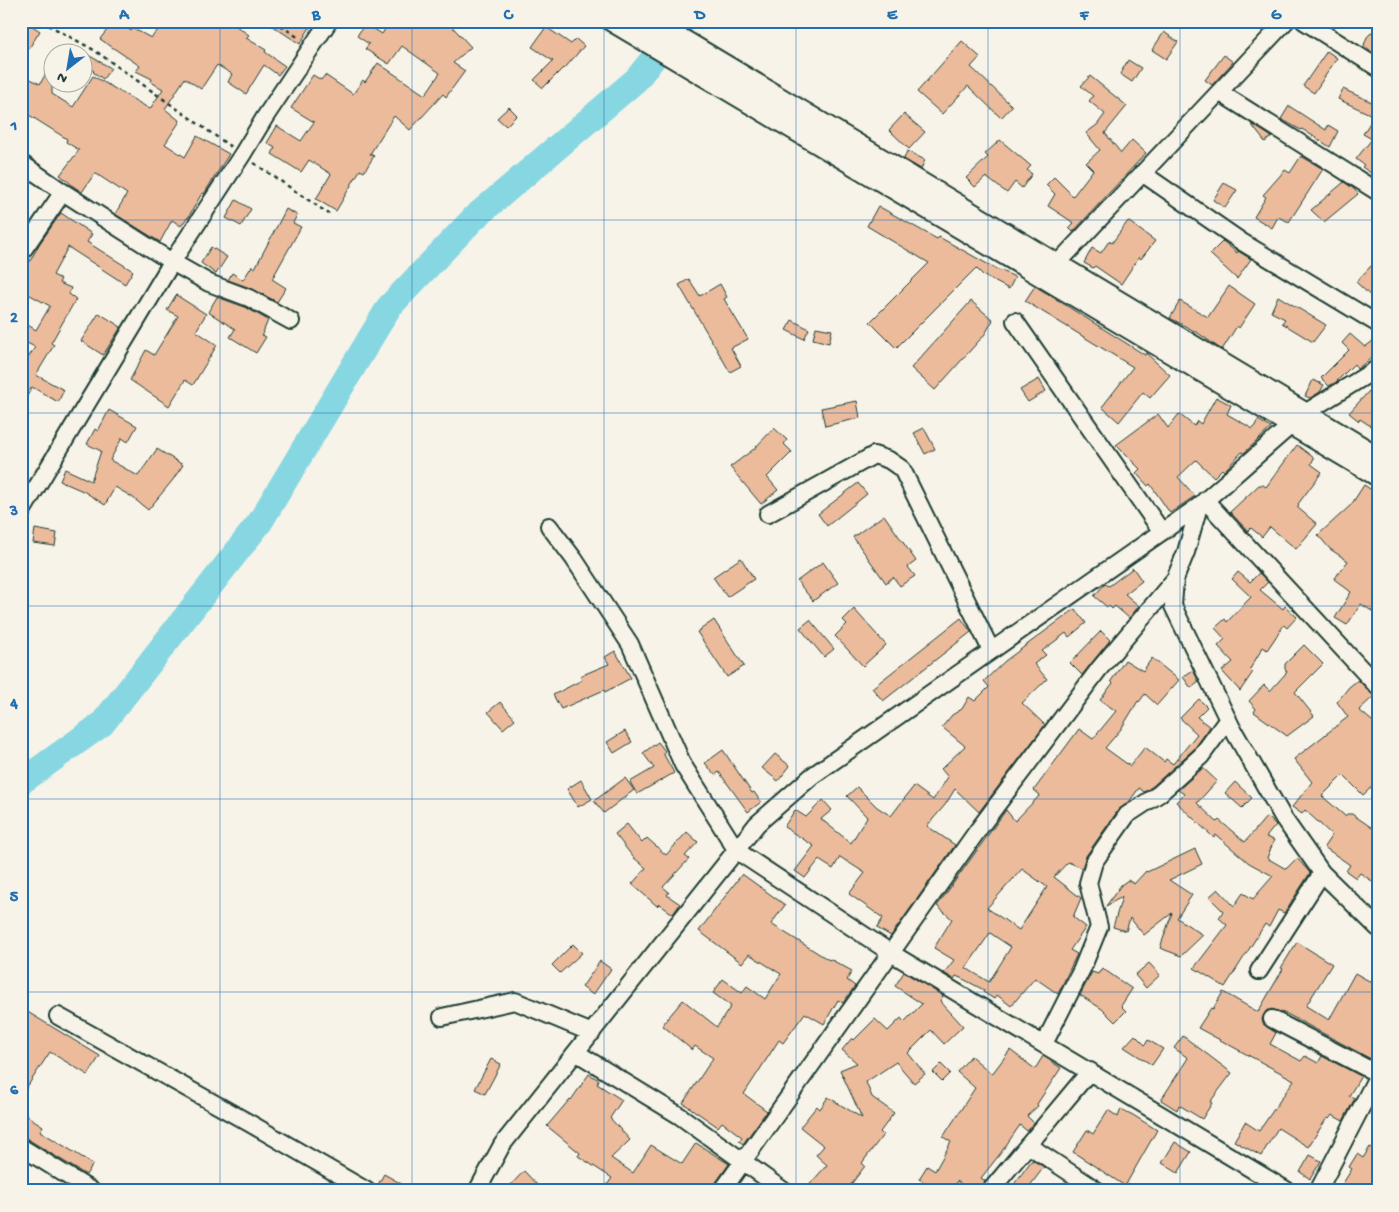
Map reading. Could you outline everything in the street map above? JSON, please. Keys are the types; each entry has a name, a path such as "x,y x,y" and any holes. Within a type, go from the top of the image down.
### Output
{"main road":[{"path":"652,21 755,95 1298,419 1378,457"},
{"path":"615,23 755,95 1057,264 1298,419 1378,476"}],"street":[{"path":"21,513 172,262 265,117 330,21"},
{"path":"1057,264 1286,21"},
{"path":"1304,21 1378,68"},
{"path":"1219,92 1378,192"},
{"path":"21,163 62,192 172,262 209,283 249,298 291,321"},
{"path":"1142,173 1242,242 1378,324"},
{"path":"21,253 62,192"},
{"path":"1015,321 1162,532"},
{"path":"477,1191 502,1145 577,1053 757,824 812,776 1202,503 1298,419 1378,368"},
{"path":"768,514 874,456 889,460 902,469 991,650"},
{"path":"1202,503 1175,579 1173,606 1228,719 1284,819 1322,873 1378,928"},
{"path":"1202,503 1378,688"},
{"path":"549,526 574,559 630,644 683,765 736,851 891,953 1288,1191"},
{"path":"722,1191 978,830 1099,669 1175,579"},
{"path":"1044,1044 1082,969 1099,927 1088,883 1094,862 1127,815 1159,794 1200,756 1228,719"},
{"path":"1259,971 1322,873"},
{"path":"442,1017 515,1001 592,1033"},
{"path":"58,1016 366,1191"},
{"path":"1272,1019 1378,1075 1318,1191"},
{"path":"577,1053 680,1116 784,1191"},
{"path":"990,1191 1090,1071"},
{"path":"1028,1145 1098,1191"},
{"path":"21,1147 92,1191"}],"path":[{"path":"42,21 94,50 329,214"},
{"path":"274,21 313,48"}],"building":[{"path":"21,21 25,21 40,31 21,61"},
{"path":"114,21 119,21 131,31 132,28 151,38 166,21 229,21 249,35 246,38 266,50 265,52 285,66 278,75 264,65 246,94 228,82 232,74 217,65 201,89 185,78 165,109 180,121 165,144 185,157 197,136 229,154 204,194 202,193 188,218 181,226 172,220 160,242 115,214 127,194 95,173 82,192 60,175 79,150 66,142 67,139 21,110 21,74 40,84 42,80 42,92 52,92 52,94 73,107 83,92 92,92 93,76 150,109 163,89 151,82 152,79 136,71 140,66 100,39"},
{"path":"265,21 301,21 310,27 300,44"},
{"path":"390,21 447,21 471,47 453,63 465,71 446,97 443,94 410,130 394,116 370,154 374,156 364,172 360,170 336,211 316,199 331,174 309,160 301,172 272,154 275,148 267,143 277,126 301,141 314,122 291,108 313,75 321,80 325,75 353,94 363,80 365,82 378,63 425,95 440,73 402,46 389,64 365,49 369,44 357,36 365,23 382,34"},
{"path":"1378,26 1378,46 1372,52 1364,45 1367,37"},
{"path":"546,27 571,44 576,39 584,46 564,69 543,88 534,80 553,61 532,47"},
{"path":"1164,32 1178,42 1166,59 1152,50"},
{"path":"962,41 980,57 971,67 1012,106 1001,118 968,86 942,114 917,92"},
{"path":"1327,51 1337,58 1314,93 1303,86"},
{"path":"1224,55 1233,62 1212,85 1205,80"},
{"path":"92,57 111,68 103,79 92,70"},
{"path":"1128,60 1141,68 1132,82 1120,74"},
{"path":"1090,76 1127,106 1105,133 1121,153 1132,140 1146,153 1073,232 1069,228 1074,223 1048,206 1055,194 1046,185 1054,177 1073,196 1093,170 1086,163 1100,150 1086,133 1097,125 1105,114 1089,101 1093,96 1081,86"},
{"path":"1343,89 1378,105 1378,178 1362,167 1364,165 1356,159 1372,139 1363,134 1374,116 1338,99"},
{"path":"1289,106 1326,130 1328,125 1338,131 1330,147 1302,129 1281,119"},
{"path":"509,107 517,115 506,126 497,118"},
{"path":"904,114 925,132 909,149 889,130"},
{"path":"1252,124 1272,137 1265,142"},
{"path":"1000,140 1031,166 1027,170 1032,174 1022,188 1015,182 1007,193 986,177 975,187 966,178 988,157 985,154"},
{"path":"907,151 925,160 921,169 904,159"},
{"path":"1301,156 1323,169 1289,222 1278,217 1272,228 1254,217 1266,197 1263,195 1285,170 1290,173"},
{"path":"1344,182 1358,194 1324,222 1311,210"},
{"path":"1224,183 1237,190 1225,208 1213,200"},
{"path":"236,200 251,209 241,226 226,218"},
{"path":"878,206 937,239 939,237 1000,271 1015,277 1009,289 984,276 976,268 896,348 870,322 929,263 867,226"},
{"path":"286,209 297,215 293,223 301,227 272,279 286,288 277,302 253,289 228,280 232,273 243,280 252,266 255,268"},
{"path":"61,213 92,234 87,242 133,271 125,284 68,247 53,275 61,279 59,283 71,288 69,294 76,299 51,343 54,345 36,375 64,390 58,402 32,387 21,407 21,369 35,347 21,340 21,321 36,330 50,306 21,290 21,277 40,243"},
{"path":"1128,221 1155,241 1141,259 1139,257 1121,284 1095,266 1093,268 1084,263 1092,248 1101,253 1109,241 1112,243"},
{"path":"1223,241 1237,253 1238,251 1251,259 1237,279 1210,254"},
{"path":"211,247 227,257 216,274 201,263"},
{"path":"1371,266 1378,272 1378,303 1356,282"},
{"path":"689,279 700,296 720,284 727,297 724,299 748,339 731,348 741,366 730,372 679,285"},
{"path":"1035,286 1145,355 1146,353 1170,375 1150,398 1143,392 1119,422 1102,407 1133,367 1025,301"},
{"path":"1229,286 1255,304 1239,328 1237,326 1222,350 1198,333 1170,318 1180,301 1208,317"},
{"path":"176,295 206,314 196,331 217,345 193,385 185,380 169,406 130,380 146,350 154,355 178,316 167,310"},
{"path":"1278,296 1326,325 1313,342 1282,323 1285,319 1271,312"},
{"path":"217,297 245,307 268,320 262,335 266,337 256,353 230,337 235,329 208,312"},
{"path":"971,301 993,320 985,334 935,390 911,368"},
{"path":"99,313 121,327 103,355 81,341"},
{"path":"792,320 809,329 804,339 786,330"},
{"path":"816,327 832,330 829,343 813,339"},
{"path":"1350,334 1365,347 1378,337 1378,353 1357,369 1354,364 1336,382 1329,386 1321,378 1349,350 1342,343"},
{"path":"1039,379 1046,391 1028,402 1020,390"},
{"path":"1313,380 1324,385 1320,392 1310,398 1305,396"},
{"path":"1369,391 1378,399 1378,431 1360,419 1359,421 1349,413"},
{"path":"1216,397 1231,405 1227,414 1253,429 1258,420 1271,428 1244,453 1242,452 1224,471 1222,469 1214,477 1196,460 1178,477 1195,496 1170,513 1150,484 1148,486 1136,473 1140,469 1116,445 1158,414 1168,428 1179,414 1194,426 1197,421 1201,424"},
{"path":"857,401 860,418 825,426 821,408"},
{"path":"109,410 137,426 128,442 122,438 110,460 138,476 157,449 183,465 148,510 132,497 115,487 105,505 85,492 60,481 65,469 91,481 101,451 87,444 95,429 98,431"},
{"path":"774,428 787,440 784,444 792,452 767,477 778,490 761,504 730,467 754,449"},
{"path":"924,428 935,449 925,454 914,433"},
{"path":"1297,445 1314,458 1311,464 1322,472 1298,504 1297,507 1317,524 1296,549 1270,527 1262,537 1251,528 1248,531 1230,512 1259,485 1266,487"},
{"path":"858,483 867,494 827,526 818,514"},
{"path":"1364,485 1378,494 1371,507 1378,511 1378,615 1361,604 1347,625 1335,618 1351,592 1334,579 1348,561 1330,549 1318,535 1351,505"},
{"path":"884,515 916,561 908,567 915,576 900,586 893,577 886,583 853,537"},
{"path":"35,529 57,533 55,546 33,543"},
{"path":"741,558 754,579 727,597 713,577"},
{"path":"823,562 838,583 813,601 797,581"},
{"path":"1133,568 1142,581 1125,594 1139,606 1129,618 1115,606 1112,609 1109,606 1107,607 1094,596 1105,584 1109,586"},
{"path":"1238,572 1250,582 1259,573 1268,582 1260,590 1283,609 1285,606 1297,617 1287,628 1284,625 1267,650 1263,647 1250,669 1253,672 1240,691 1222,671 1233,662 1218,646 1225,639 1215,628 1225,619 1227,622 1251,597 1232,579"},
{"path":"854,609 886,645 863,666 835,636 847,624 843,620"},
{"path":"1075,609 1086,623 1069,637 1066,633 1042,651 1046,655 1034,664 1047,679 1022,703 1045,725 979,812 955,789 945,805 927,826 955,845 891,936 877,928 883,918 849,894 865,873 840,857 833,869 819,860 805,878 795,871 814,846 784,827 795,810 806,817 823,800 832,810 821,819 851,843 867,817 847,796 857,787 877,807 891,816 914,786 933,800 948,777 941,769 965,746 942,727 952,715 962,709 969,697 975,701 989,687 984,681 1005,661"},
{"path":"961,618 971,632 883,701 872,688"},
{"path":"714,620 744,666 727,677 697,632"},
{"path":"810,620 834,649 824,657 800,628"},
{"path":"1101,631 1110,640 1082,675 1070,663"},
{"path":"1304,645 1323,664 1295,692 1314,716 1287,736 1254,712 1256,709 1249,701 1264,685 1270,691 1287,672 1285,664"},
{"path":"615,651 631,678 605,692 604,690 561,709 553,695 582,680 580,676 609,664 605,657"},
{"path":"1152,658 1179,680 1157,705 1145,694 1138,701 1121,729 1105,748 1130,766 1145,747 1164,762 1166,759 1173,764 1197,734 1180,718 1199,699 1207,707 1197,717 1210,727 1194,749 1153,786 1144,792 1139,788 1129,802 1119,809 1086,856 1082,868 1068,862 1054,877 1081,898 1073,917 1086,927 1070,950 1077,954 1058,994 1035,978 1011,1006 997,995 994,999 983,992 984,990 963,979 956,976 954,979 944,973 954,960 934,948 952,919 937,906 1006,810 1015,821 1040,795 1034,790 1079,729 1093,739 1116,711 1100,700 1113,683 1111,681 1125,660 1143,671","holes":["1022,869 1047,887 1019,930 987,908","990,933 1011,947 989,982 966,968"]},
{"path":"1193,670 1199,682 1191,688 1183,677"},
{"path":"1358,680 1374,696 1359,710 1378,726 1378,781 1363,795 1343,775 1322,796 1345,816 1352,814 1378,832 1378,885 1360,873 1356,878 1346,871 1350,865 1324,847 1332,835 1305,810 1302,814 1292,807 1312,782 1294,759 1348,717 1337,702 1349,687"},
{"path":"500,702 515,719 503,729 488,712"},
{"path":"625,731 632,742 614,753 607,742"},
{"path":"658,742 665,751 663,753 674,773 637,794 630,782 654,768 643,753"},
{"path":"723,750 752,793 754,792 761,802 748,812 719,772 715,775 705,763"},
{"path":"775,754 790,766 778,781 762,768"},
{"path":"1203,768 1217,781 1197,803 1217,822 1219,820 1245,842 1267,816 1276,825 1266,837 1274,840 1267,858 1286,869 1297,858 1310,873 1284,913 1278,910 1269,927 1265,924 1225,987 1194,968 1227,925 1219,918 1223,911 1209,897 1218,889 1234,906 1243,893 1253,899 1273,876 1249,863 1216,835 1214,838 1176,802 1184,794 1178,790"},
{"path":"625,778 634,790 604,813 594,801"},
{"path":"581,780 592,799 578,807 567,789"},
{"path":"1235,782 1252,798 1242,808 1225,793"},
{"path":"627,824 642,843 647,838 666,855 687,832 698,842 685,856 689,859 663,887 669,892 667,895 680,904 673,914 659,904 657,906 632,884 646,868 633,857 615,834"},
{"path":"1195,849 1202,864 1169,880 1192,895 1177,918 1203,935 1181,956 1160,948 1172,913 1144,935 1130,918 1126,931 1113,927 1122,897 1106,906 1121,885 1128,880 1134,884 1146,871"},
{"path":"742,874 785,905 771,924 829,960 852,971 847,980 855,986 843,1003 838,1000 824,1024 805,1013 783,1043 779,1040 744,1094 767,1111 743,1144 739,1141 742,1137 722,1122 718,1127 683,1103 713,1058 695,1046 692,1050 662,1025 683,1000 717,1027 731,1006 713,993 723,979 742,993 747,986 765,999 781,974 749,954 742,963 699,931"},
{"path":"1297,942 1332,964 1306,1006 1329,1020 1355,973 1378,986 1378,1049 1371,1059 1287,1014 1272,1009 1266,1011 1262,1019 1263,1024 1276,1033 1270,1044 1301,1061 1305,1056 1318,1063 1322,1056 1361,1076 1349,1096 1355,1098 1343,1121 1332,1115 1329,1119 1327,1118 1308,1147 1278,1128 1261,1156 1234,1141 1245,1122 1259,1131 1294,1080 1198,1028 1223,992 1258,1012"},
{"path":"573,944 582,953 560,973 552,965"},
{"path":"600,961 611,969 593,995 582,987"},
{"path":"1149,963 1160,975 1146,988 1135,975"},
{"path":"1102,968 1132,989 1121,1006 1126,1011 1115,1022 1102,1009 1080,995 1092,972 1098,974"},
{"path":"904,972 943,996 940,1001 963,1026 944,1044 931,1030 908,1053 925,1074 914,1083 896,1062 866,1082 872,1097 894,1113 880,1132 883,1135 862,1163 865,1166 846,1191 817,1191 810,1184 827,1165 816,1155 824,1146 800,1127 817,1106 820,1109 828,1097 862,1118 840,1070 857,1063 842,1050 852,1038 854,1040 875,1019 888,1031 901,1018 904,1022 922,1004 895,986"},
{"path":"26,1011 100,1056 88,1075 50,1052 21,1096 21,1018"},
{"path":"1135,1035 1145,1045 1148,1040 1163,1049 1152,1065 1124,1047"},
{"path":"1183,1036 1232,1073 1210,1102 1212,1103 1202,1119 1179,1105 1177,1110 1161,1100 1188,1058 1174,1048"},
{"path":"1010,1050 1035,1069 1043,1056 1061,1068 1037,1104 1038,1106 1027,1116 1034,1123 1027,1131 1020,1125 981,1178 985,1181 979,1191 971,1191 957,1181 951,1191 937,1191 919,1179 927,1166 935,1171 951,1142 943,1137 975,1088 957,1072 971,1056 992,1074"},
{"path":"491,1059 501,1064 485,1094 475,1089"},
{"path":"941,1064 950,1073 942,1081 933,1072"},
{"path":"589,1074 599,1080 597,1084 622,1100 610,1118 630,1140 611,1158 633,1173 651,1145 682,1164 696,1143 729,1164 714,1185 712,1191 603,1191 612,1178 578,1156 580,1153 547,1126 571,1100"},
{"path":"1121,1109 1157,1130 1125,1186 1073,1152 1087,1130 1093,1134 1108,1110 1118,1117"},
{"path":"21,1112 43,1126 40,1131 93,1164 86,1175 26,1138 21,1137"},
{"path":"1175,1142 1191,1152 1178,1173 1162,1163"},
{"path":"1370,1147 1378,1151 1378,1191 1338,1191 1352,1169 1349,1167 1357,1154 1363,1158"},
{"path":"1310,1155 1321,1161 1310,1179 1300,1172"},
{"path":"1032,1160 1044,1167 1026,1191 1009,1191"},
{"path":"524,1171 543,1191 505,1191"},
{"path":"384,1174 414,1191 377,1191 376,1188"}],"waterway":[{"path":"21,782 102,724 260,522 389,307 474,218 636,80 683,21"}]}
